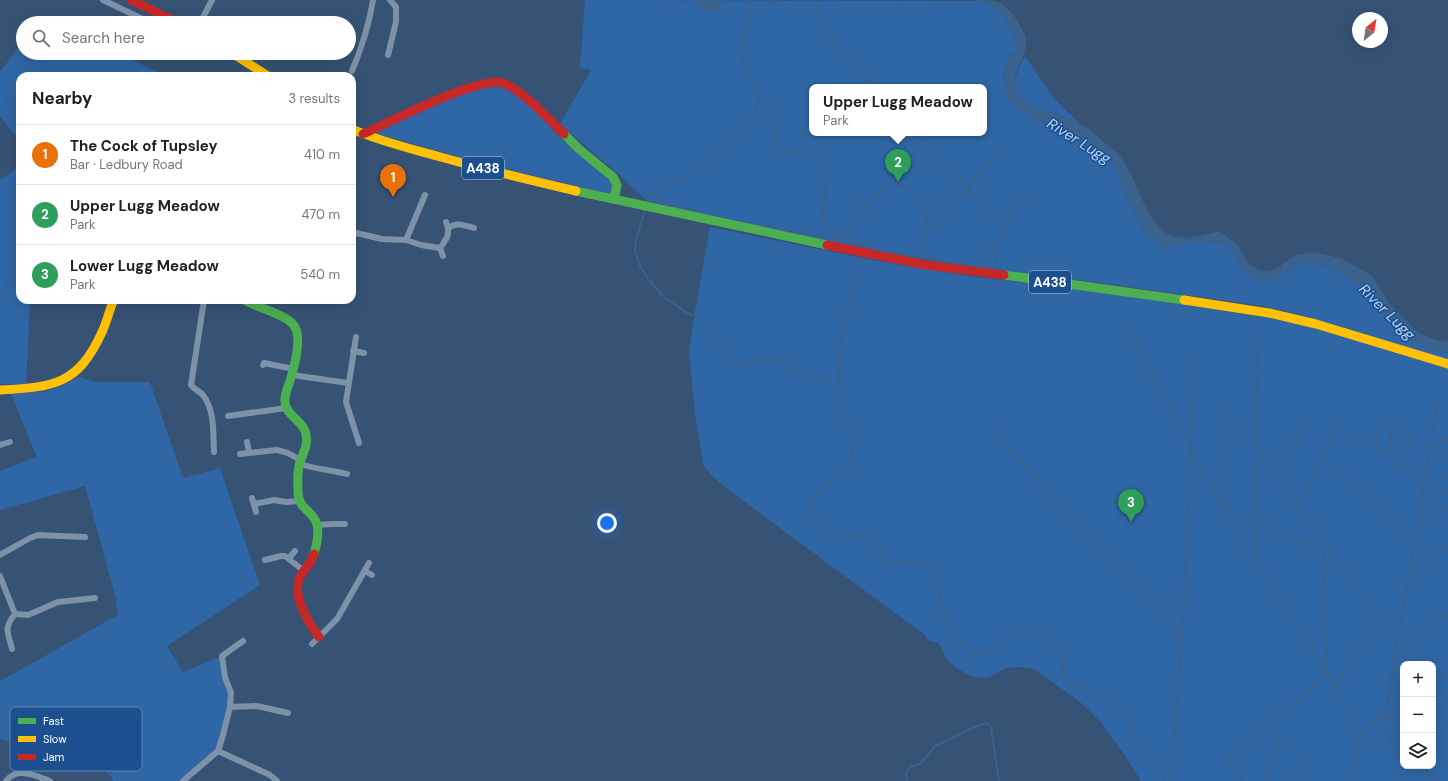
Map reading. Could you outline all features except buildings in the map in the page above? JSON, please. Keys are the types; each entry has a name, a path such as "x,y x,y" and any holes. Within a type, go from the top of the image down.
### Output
{"main road":[{"path":"131,0 159,16"},
{"path":"243,60 262,72"},
{"path":"363,134 435,101 473,86 502,83 514,88 544,114 579,149 613,177 617,185 614,200"},
{"name":"A438","path":"356,131 404,147 510,176 810,242 926,264 1269,313 1316,324 1448,364"},
{"path":"0,390 48,386 65,379 78,370 91,354 103,331 113,304"},
{"path":"251,304 257,308 285,319 294,326 296,330 297,339 293,372 285,400 286,408 300,422 305,431 307,445 298,473 299,500 302,506 314,518 317,525 313,557 298,581 299,595 307,619 319,637"}],"street":[{"path":"103,0 136,16"},
{"path":"204,16 212,0"},
{"path":"352,71 363,43 373,0"},
{"path":"388,55 396,22 396,7 390,0"},
{"path":"406,240 425,195"},
{"path":"442,256 440,248 448,235 448,225 457,224 474,228"},
{"path":"356,233 382,239 406,240 421,245 440,248"},
{"path":"203,304 191,385 194,390 202,393 208,403 212,416 214,452"},
{"path":"356,337 346,402 359,443"},
{"path":"353,351 364,353"},
{"path":"261,357 264,364 293,372 348,383"},
{"path":"228,416 241,418 286,408"},
{"path":"247,442 249,452"},
{"path":"240,454 277,450 288,453 312,468 331,469 347,474"},
{"path":"256,512 253,501 274,500 286,502 299,500"},
{"path":"317,525 345,524"},
{"path":"0,555 30,538 38,536 85,537"},
{"path":"289,558 295,551"},
{"path":"265,560 281,556 289,558 304,571"},
{"path":"312,644 337,619 369,563"},
{"path":"365,571 372,575"},
{"path":"0,576 15,614"},
{"path":"15,614 28,615 58,602 95,598"},
{"path":"12,649 6,627 7,623 15,614"},
{"path":"183,781 218,751 224,735 230,708 231,692 225,677 222,656 243,641"},
{"path":"230,708 257,706 288,713"},
{"path":"218,751 270,775 277,781"},
{"path":"6,781 10,776 18,773 28,774 50,781"}],"shaded area":[{"path":"585,0 981,1 998,10 1014,35 1017,51 1010,57 1003,78 1030,116 1055,127 1111,162 1142,229 1151,239 1223,243 1231,247 1237,262 1277,278 1303,261 1334,269 1362,287 1380,311 1423,347 1448,353 1448,360 1305,316 1263,306 904,256 647,201 615,171 560,124 591,70 580,68"},
{"path":"16,50 16,60 132,60 157,72 16,72 16,136 0,116 0,72"},
{"path":"1025,56 1051,95 1079,123 1063,116 1038,110 1029,105 1017,94 1015,80"},
{"path":"485,87 502,87 514,93 529,105 563,140 610,179 615,187 611,194 489,165 374,133 451,97"},
{"path":"16,169 16,304 30,304 26,384 0,384 0,180"},
{"path":"710,227 877,261 977,277 1109,293 1288,321 1448,366 1448,781 1141,781 1124,754 1099,720 1080,702 1034,669 1018,667 1005,668 990,677 981,678 971,676 958,669 948,661 938,642 928,641 926,636 730,491 710,474 703,464 695,415 689,352"},
{"path":"79,377 96,382 150,382 183,478 220,468 260,585 167,646 183,672 222,656 231,693 218,751 183,781 114,781 106,771 142,771 142,707 10,707 10,743 0,739 0,681 118,615 116,599 85,486 0,510 0,471 37,457 11,394 48,391"}],"water":[{"path":"697,0 719,0 721,4 716,11 705,12 698,5"},
{"name":"River Lugg","path":"972,0 999,2 1008,8 1024,32 1026,39 1025,52 1015,78 1015,84 1020,98 1034,108 1072,119 1093,132 1115,151 1123,160 1151,216 1166,233 1172,236 1185,238 1219,231 1238,245 1249,264 1259,270 1270,271 1279,267 1296,254 1318,253 1343,259 1372,276 1391,306 1419,333 1435,340 1448,342 1448,353 1423,347 1406,337 1380,311 1362,287 1334,269 1303,261 1277,278 1266,281 1254,278 1243,272 1231,247 1223,243 1202,242 1163,247 1151,239 1142,229 1111,162 1055,127 1030,116 1009,102 1004,75 1007,63 1017,51 1014,35 1005,19 993,6"}],"waterway":[{"path":"647,202 649,194 692,174 737,138 748,125 756,110 759,99 743,62 741,51 750,14 749,0"},
{"path":"761,10 776,0"},
{"path":"816,0 836,47 870,84"},
{"path":"765,107 771,112 773,117 774,138 781,149 791,153 807,152 814,155 821,161 824,167 826,181 822,218 835,232 846,238 870,205 885,188 892,184 898,183 905,186 928,205 927,218"},
{"path":"802,126 804,140 811,153"},
{"path":"919,136 967,189 1007,227"},
{"path":"937,259 924,254 922,240 927,218 936,228 1002,147"},
{"path":"979,266 998,245 1020,197 1030,192"},
{"path":"651,194 676,207 699,212"},
{"path":"854,194 870,207"},
{"path":"645,210 636,240 635,251 640,266 648,279 664,297 687,313 701,318 706,323 730,361 736,367 745,366 761,360 774,359 789,368 811,375 830,384 838,392 840,396 841,410 853,428 854,437 848,470 826,483 814,498 812,515 815,523 829,535 837,538 844,539 863,536 871,539 879,547 887,562 919,561 931,563 935,566 937,571 939,595 949,625 954,634 967,649 975,654 986,655 993,653 1002,647 1014,628 1025,624 1049,641 1062,645 1065,649 1062,673 1068,682 1097,692 1112,709 1132,717 1134,744 1155,766 1165,781"},
{"path":"748,223 809,235 846,238 860,245 874,249"},
{"path":"995,268 998,246"},
{"path":"894,253 940,261"},
{"path":"838,391 840,346 847,317 850,289 858,258"},
{"path":"1130,329 1222,508 1333,555"},
{"path":"1257,523 1256,448 1258,333"},
{"path":"1171,781 1182,638 1195,360"},
{"path":"1352,781 1361,731 1386,712 1438,399"},
{"path":"1221,405 1222,508 1327,674 1361,731"},
{"path":"1380,420 1429,448 1448,437"},
{"path":"1237,422 1397,643"},
{"path":"1281,482 1303,422"},
{"path":"1376,422 1377,450"},
{"path":"1300,508 1336,425"},
{"path":"993,431 1182,638"},
{"path":"1351,432 1424,482"},
{"path":"1389,457 1391,433"},
{"path":"1405,469 1409,437"},
{"path":"1426,470 1448,457"},
{"path":"1326,462 1414,542"},
{"path":"1422,492 1448,475"},
{"path":"1419,510 1448,491"},
{"path":"1416,529 1448,508"},
{"path":"1257,523 1257,563"},
{"path":"1410,572 1448,545"},
{"path":"1243,781 1227,764 1327,674 1324,551"},
{"path":"1396,653 1448,615"},
{"path":"1335,689 1371,627"},
{"path":"1436,680 1448,672"},
{"path":"1436,696 1448,698"},
{"path":"1386,712 1400,703"},
{"path":"1380,717 1386,733 1400,751"},
{"path":"1380,717 1400,717"},
{"path":"1436,719 1448,721"},
{"path":"907,781 907,771 911,767 921,763 935,746 979,725 988,723 991,727 999,781"},
{"path":"1264,781 1281,736"},
{"path":"1293,781 1304,758"},
{"path":"1421,769 1437,781"}],"traffic: fast":[{"path":"564,134 579,149 613,177 617,185 614,199"},
{"path":"576,191 827,245"},
{"path":"1004,275 1184,300"},
{"path":"253,304 280,315 291,322 297,333 297,354 285,402 288,410 303,427 307,440 298,469 298,494 300,502 316,522 318,531 314,554"}],"traffic: slow":[{"path":"243,60 262,72"},
{"path":"356,131 404,147 489,170 576,191"},
{"path":"1184,300 1269,313 1316,324 1448,364"},
{"path":"0,390 19,389 50,384 62,380 73,373 84,363 93,350 104,328 112,304"}],"traffic: jam":[{"path":"131,0 164,16"},
{"path":"363,134 434,101 474,86 491,83 503,83 510,86 535,106 564,134"},
{"path":"827,245 926,265 1004,275"},
{"path":"314,554 300,577 298,592 299,600 306,617 319,637"}],"place":[{"name":"Upper Lugg Meadow","path":"898,182"},
{"name":"The Cock of Tupsley","path":"393,197"},
{"name":"Lower Lugg Meadow","path":"1131,522"}]}
